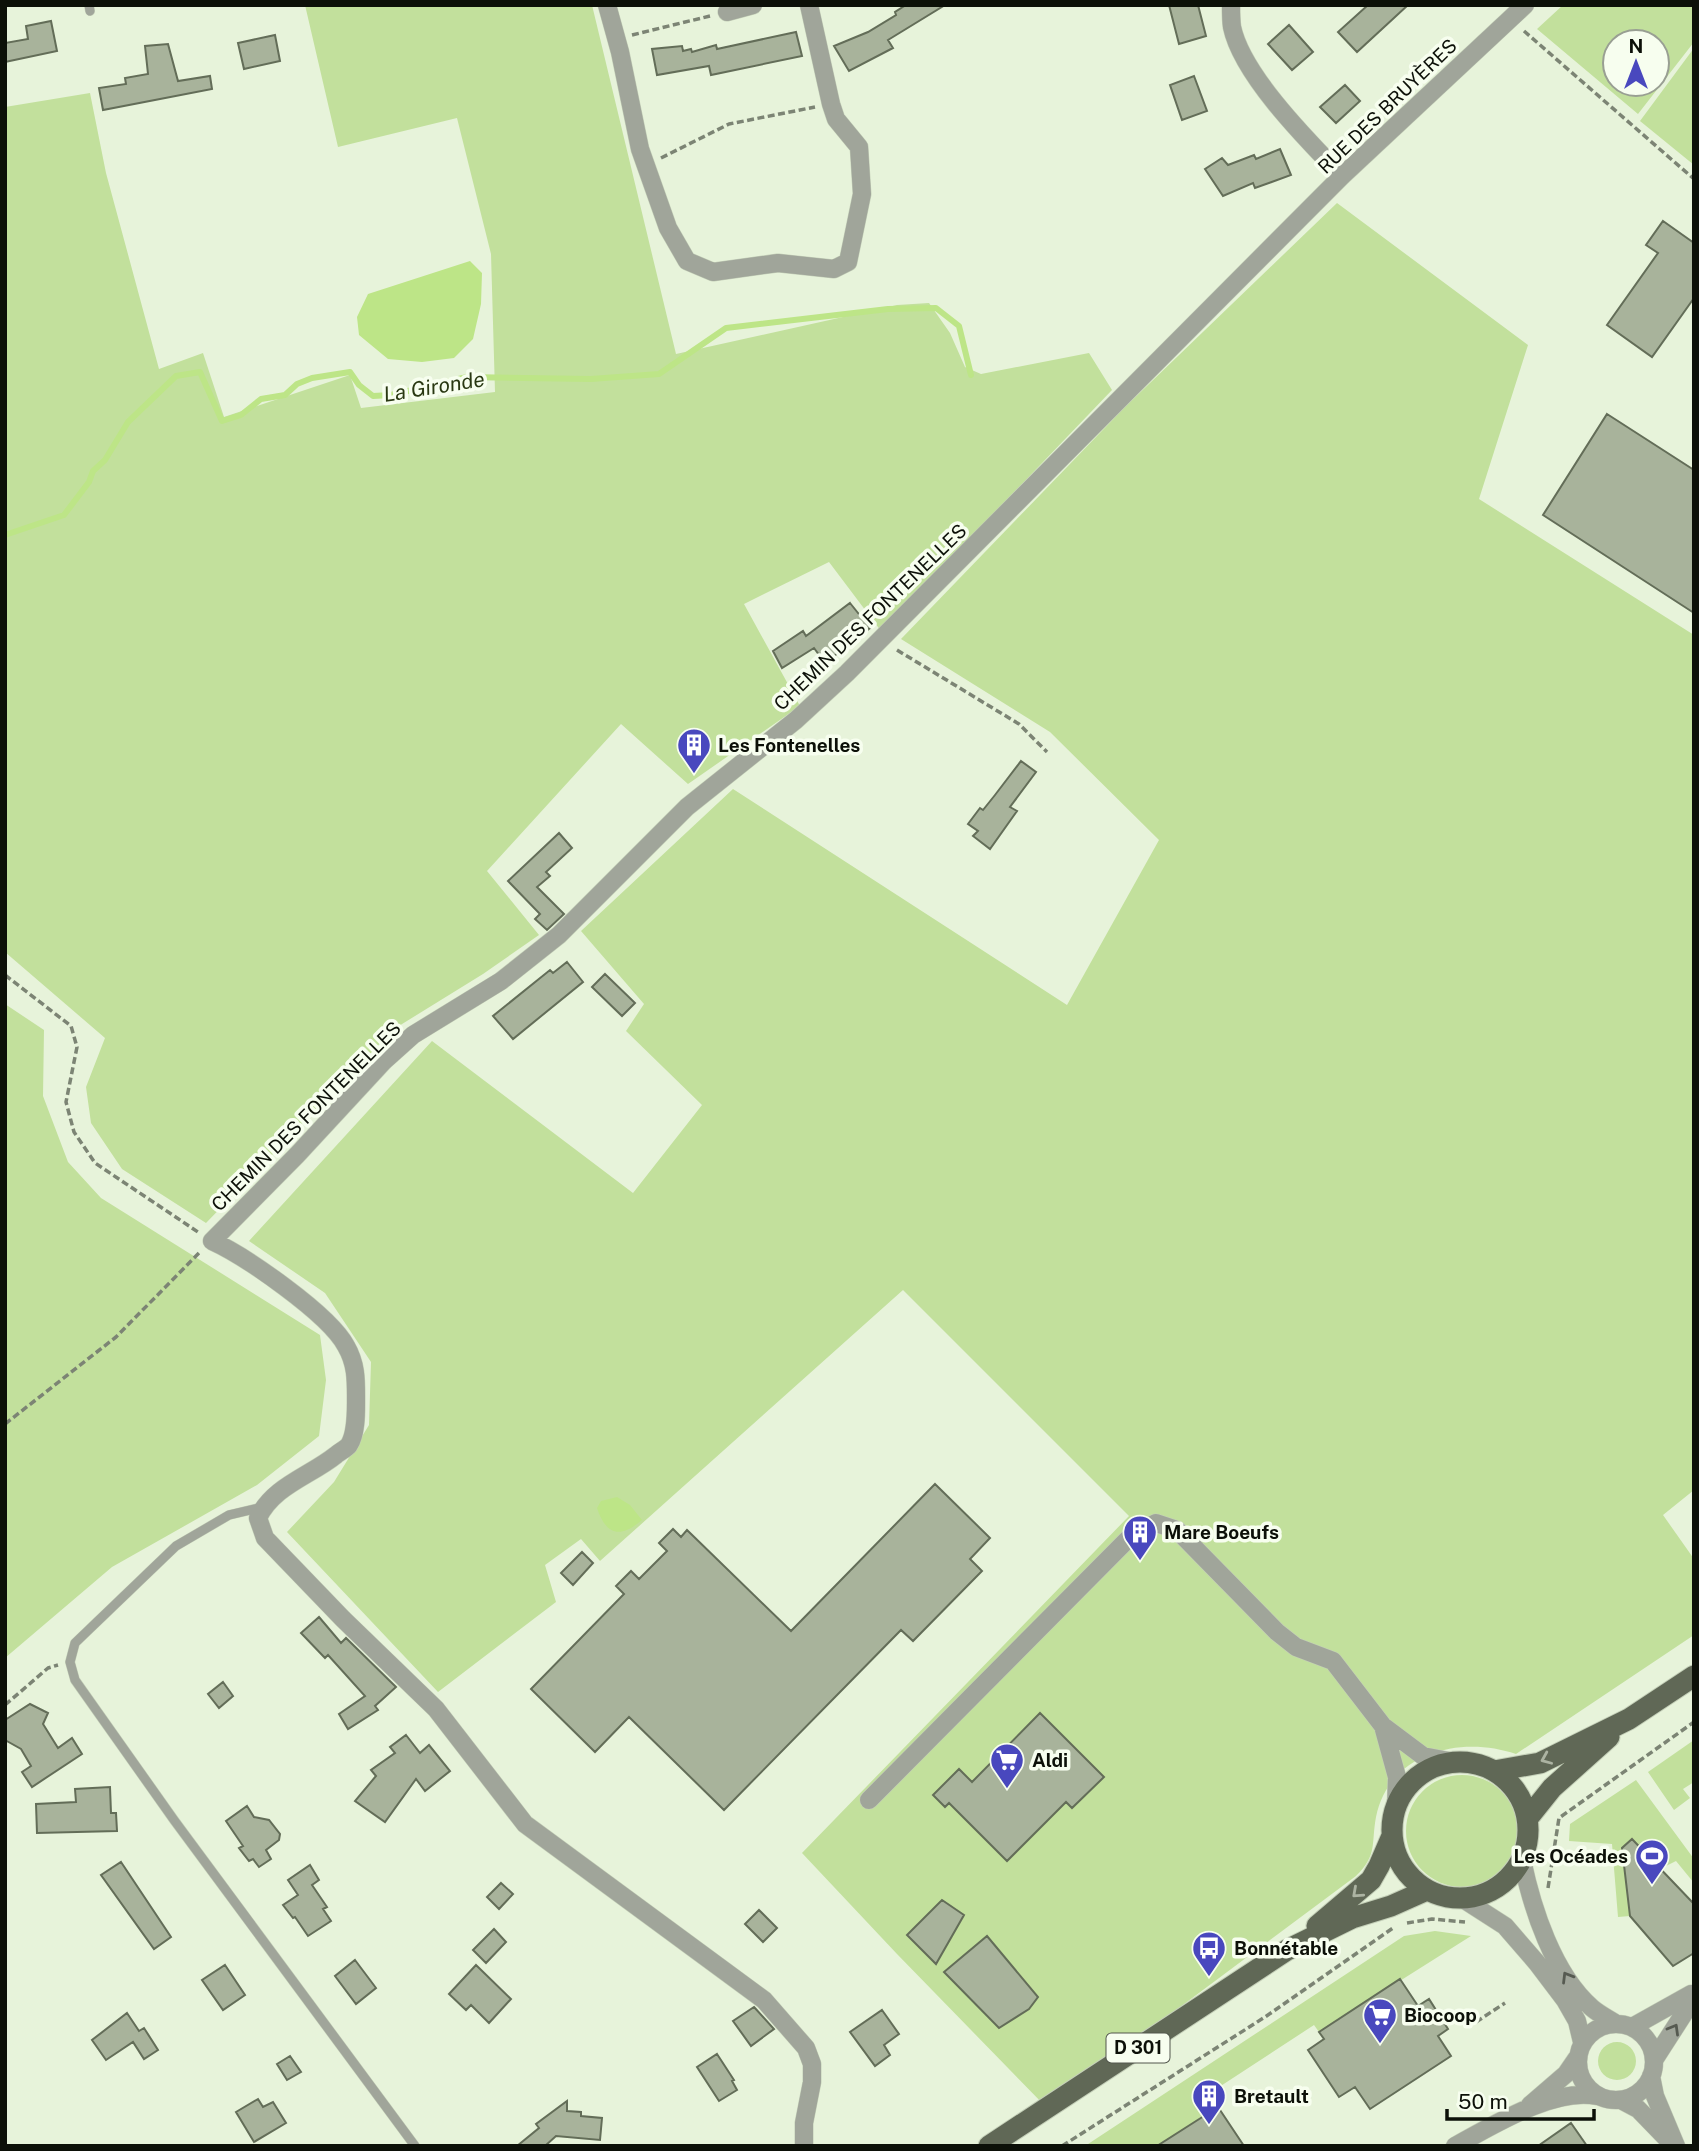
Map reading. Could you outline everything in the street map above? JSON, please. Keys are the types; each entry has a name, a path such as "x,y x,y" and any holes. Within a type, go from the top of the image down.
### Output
{"main road":[{"path":"1494,1771 1539,1763 1629,1719 1694,1676"},
{"path":"1528,1818 1552,1788 1629,1719"},
{"path":"1454,1762 1476,1764 1494,1771 1518,1793 1528,1818 1529,1838 1522,1860 1515,1872 1499,1887 1483,1895 1463,1899 1448,1898 1427,1890 1413,1880 1394,1849 1392,1836 1396,1807 1405,1789 1421,1774 1454,1762"},
{"name":"D 301","path":"989,2146 1287,1950 1371,1880 1392,1836"},
{"name":"D 301","path":"1287,1950 1352,1918 1391,1906 1427,1890"}],"street":[{"path":"607,5 617,39 640,149 668,228 687,261 713,272 778,263 834,269 848,262 862,194 859,147 836,119 809,5"},
{"path":"727,12 753,5"},
{"path":"1231,5 1232,26 1254,74 1305,137 1342,176"},
{"name":"RUE DES BRUYÈRES","path":"1281,239 1342,176 1525,5"},
{"name":"CHEMIN DES FONTENELLES","path":"212,1241 413,1035 501,981 559,935 687,807 796,720 880,640 1194,323 1281,239"},
{"path":"212,1241 234,1251 316,1311 345,1343 356,1369 356,1418 349,1445 330,1460 292,1481 263,1507 258,1518 265,1538 436,1710 525,1824 764,2000 806,2048 812,2064 812,2082 804,2123 804,2146"},
{"path":"869,1800 1131,1536 1156,1523 1177,1530 1277,1632 1296,1647 1333,1661 1382,1726 1423,1756 1454,1762"},
{"path":"1382,1726 1397,1777 1396,1807"},
{"path":"1522,1860 1534,1909 1566,1978 1593,2010 1647,2039 1655,2096 1675,2146"},
{"path":"1463,1899 1505,1926 1537,1962 1565,2000 1577,2021 1581,2079 1597,2096"},
{"path":"1455,2146 1524,2109 1566,2074 1595,2029 1623,2025 1694,1992"},
{"path":"1524,2109 1578,2093 1611,2100 1639,2092 1694,1998"},
{"path":"1621,2099 1638,2109 1675,2146"}],"lane":[{"path":"263,1507 229,1515 176,1546 75,1643 70,1661 75,1680 174,1820 415,2146"}],"path":[{"path":"617,39 727,12"},
{"path":"1510,19 1694,179"},
{"path":"646,166 729,124 831,104"},
{"path":"880,640 1019,724 1047,752"},
{"path":"5,975 71,1026 77,1047 66,1102 74,1132 95,1163 212,1241"},
{"name":"CHEMIN DES FONTENELLES","path":"5,1424 116,1337 212,1241"},
{"path":"5,1705 48,1668 70,1661"},
{"path":"1547,1897 1559,1818 1694,1722"},
{"path":"1062,2146 1265,2017 1398,1924 1432,1919 1473,1923"},
{"path":"1476,2022 1505,2003"}],"shaded area":[{"path":"305,5 592,5 676,354 897,305 929,303 950,333 965,367 981,374 1089,353 1112,390 881,631 829,562 744,604 800,706 688,784 621,724 487,871 539,935 483,974 394,1029 206,1223 122,1169 91,1123 86,1087 105,1038 5,952 5,107 90,93 106,173 159,369 203,353 224,417 350,375 361,408 495,392 491,254 457,118 338,147"},
{"path":"1563,5 1694,5 1694,42 1671,72 1671,28 1601,28 1601,83 1537,29"},
{"path":"1694,48 1694,165 1640,121 1657,98 1671,98 1671,79"},
{"path":"1619,98 1650,98 1638,114"},
{"path":"1337,203 1528,345 1479,499 1694,635 1694,1490 1663,1515 1694,1559 1694,1635 1516,1754 1495,1749 1451,1748 1412,1763 1396,1777 1383,1795 1376,1817 1371,1855 1356,1876 1046,2107 802,1853 1129,1516 903,1290 600,1561 581,1539 545,1565 556,1602 438,1692 287,1532 334,1482 369,1425 371,1362 325,1293 249,1241 432,1041 633,1193 702,1105 626,1031 644,1004 581,931 733,789 1067,1005 1159,840 1050,732 901,639 1124,408"},
{"path":"470,261 482,273 481,304 473,339 454,358 422,362 388,359 359,335 357,317 368,294"},
{"path":"5,1004 44,1030 43,1096 68,1162 101,1198 320,1335 326,1380 319,1436 257,1485 112,1567 5,1658"},
{"path":"617,1497 630,1505 642,1520 620,1532 609,1529 597,1508 601,1501"},
{"path":"1694,1740 1694,1782 1683,1789 1690,1798 1674,1810 1648,1772"},
{"path":"1462,1775 1483,1779 1502,1791 1514,1810 1518,1831 1514,1852 1502,1871 1483,1883 1462,1887 1441,1883 1422,1871 1410,1852 1406,1831 1410,1810 1422,1791 1441,1779"},
{"path":"1636,1780 1694,1859 1694,1883 1676,1861 1660,1869 1632,1840 1622,1848 1630,1916 1618,1917 1612,1844 1569,1841 1570,1824"},
{"path":"1435,1931 1471,1936 1319,2032 1314,2025 1210,2093 1218,2107 1157,2146 1085,2146 1404,1936"},
{"path":"1617,2042 1630,2048 1636,2061 1630,2074 1617,2080 1604,2074 1598,2061 1604,2048"}],"building":[{"path":"906,5 945,5 888,40 893,48 849,71 834,46 868,32 896,15 895,12"},
{"path":"1169,5 1198,5 1206,36 1179,44"},
{"path":"1368,5 1408,5 1357,52 1338,32"},
{"path":"51,21 57,51 5,62 5,43 28,39 26,26"},
{"path":"1289,25 1313,52 1292,70 1268,44"},
{"path":"796,32 802,56 711,75 709,66 657,75 652,49 682,46 683,51 691,49 692,52 716,45 717,49"},
{"path":"275,35 280,61 244,69 238,43"},
{"path":"168,44 178,81 210,76 212,89 103,110 99,88 126,84 125,78 148,74 145,46"},
{"path":"1194,76 1207,111 1182,120 1170,85"},
{"path":"1345,85 1360,101 1336,123 1320,107"},
{"path":"1280,149 1291,175 1255,188 1253,183 1223,196 1205,169 1222,158 1228,165 1254,155 1256,159"},
{"path":"1663,221 1694,243 1694,298 1652,357 1607,325 1658,253 1646,245"},
{"path":"1607,414 1694,470 1694,613 1543,515"},
{"path":"850,603 870,628 825,663 814,648 782,668 773,651 803,631 806,636"},
{"path":"1021,761 1036,772 1010,807 1017,811 990,849 973,836 978,831 968,824 980,808 983,810"},
{"path":"559,833 572,848 546,872 550,876 537,887 564,914 547,930 535,919 540,914 508,881"},
{"path":"567,962 583,982 513,1039 493,1016 550,970 553,973"},
{"path":"605,974 635,1003 622,1016 592,987"},
{"path":"935,1484 990,1538 970,1559 982,1571 913,1641 901,1630 724,1810 629,1717 595,1752 531,1689 624,1594 616,1586 631,1571 639,1579 667,1551 659,1543 673,1529 681,1537 687,1530 791,1631"},
{"path":"582,1552 593,1563 573,1585 561,1573"},
{"path":"319,1617 341,1643 346,1638 396,1687 375,1706 378,1710 348,1729 339,1714 365,1696 328,1655 325,1658 301,1633"},
{"path":"223,1682 233,1696 219,1708 208,1694"},
{"path":"30,1704 48,1713 43,1724 58,1748 72,1738 82,1754 32,1787 22,1772 31,1766 21,1749 5,1740 5,1720"},
{"name":"Aldi","path":"1040,1713 1104,1777 1072,1808 1066,1802 1007,1861 949,1803 945,1807 933,1795 959,1769 972,1782"},
{"path":"406,1735 420,1753 429,1745 450,1771 425,1791 416,1779 385,1822 355,1801 376,1776 371,1770 395,1753 390,1747"},
{"path":"110,1787 111,1813 116,1813 117,1831 37,1833 36,1804 76,1802 75,1789"},
{"path":"247,1806 254,1817 269,1820 280,1834 279,1840 266,1850 271,1859 259,1867 253,1859 249,1861 239,1848 243,1846 226,1821"},
{"name":"Les Océades","path":"1632,1839 1694,1904 1694,1953 1673,1966 1630,1916 1622,1848"},
{"path":"121,1862 171,1937 154,1949 101,1875"},
{"path":"310,1865 319,1880 312,1885 327,1907 323,1909 331,1921 308,1936 283,1905 298,1895 288,1880"},
{"path":"501,1883 513,1894 499,1909 487,1897"},
{"path":"942,1900 964,1915 936,1964 907,1935"},
{"path":"759,1910 777,1928 763,1942 745,1924"},
{"path":"494,1929 506,1942 486,1963 473,1950"},
{"path":"987,1936 1038,1997 1029,2009 999,2028 944,1972"},
{"path":"355,1960 376,1988 356,2004 335,1976"},
{"path":"225,1965 245,1995 223,2010 202,1980"},
{"path":"476,1965 511,1999 489,2023 471,2005 466,2010 449,1994"},
{"name":"Biocoop","path":"1400,1979 1418,2006 1429,1999 1448,2029 1438,2036 1451,2056 1370,2109 1355,2087 1339,2097 1308,2050 1324,2039 1319,2032"},
{"path":"754,2007 774,2029 751,2046 733,2021"},
{"path":"882,2010 899,2034 884,2045 890,2055 875,2066 850,2032"},
{"path":"127,2013 139,2031 144,2028 158,2050 144,2059 133,2042 106,2060 92,2040"},
{"path":"717,2054 734,2080 732,2081 737,2090 719,2101 697,2067"},
{"path":"290,2056 301,2072 287,2080 277,2064"},
{"path":"258,2099 263,2107 273,2102 286,2123 254,2142 236,2112"},
{"path":"567,2101 567,2111 581,2112 581,2116 602,2118 600,2140 556,2136 545,2146 517,2146 539,2128 536,2124"},
{"name":"Bretault","path":"1218,2107 1244,2146 1157,2146"},
{"path":"1571,2123 1587,2146 1538,2146"}],"waterway":[{"name":"La Gironde","path":"5,535 64,515 89,482 93,471 105,460 128,422 176,376 200,372 222,421 241,415 261,399 285,395 297,384 312,378 350,372 359,385 373,396 391,395 467,377 591,379 659,374 726,328 888,309 936,308 959,326 971,375"}],"place":[{"name":"Les Fontenelles","path":"694,775"},
{"name":"Mare Boeufs","path":"1140,1562"},
{"name":"Aldi","path":"1007,1790"},
{"name":"Les Océades","path":"1652,1886"},
{"name":"Bonnétable","path":"1209,1978"},
{"name":"Biocoop","path":"1380,2045"},
{"name":"Bretault","path":"1209,2126"}]}
